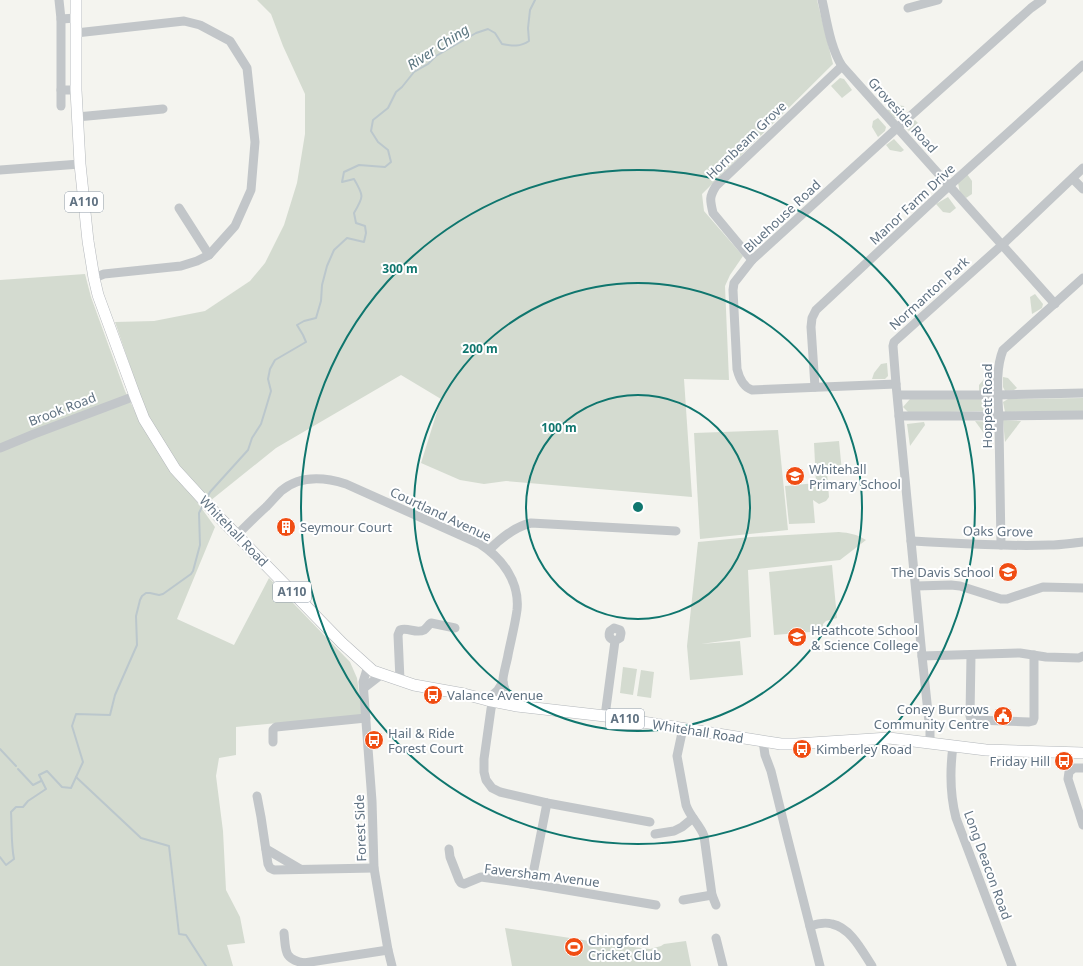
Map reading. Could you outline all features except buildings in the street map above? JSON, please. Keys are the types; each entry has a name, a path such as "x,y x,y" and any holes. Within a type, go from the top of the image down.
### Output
{"main road":[{"name":"Whitehall Road","path":"76,0 76,90 80,164 88,241 94,278 98,295 134,396 144,419 175,469 197,494 342,643 373,670 414,684 517,706 605,716 781,744 889,738 991,750 1083,753"}],"street":[{"path":"59,0 61,19 61,106"},
{"name":"Groveside Road","path":"822,0 830,34 842,66 1055,304"},
{"path":"908,8 938,0"},
{"name":"Bluehouse Road","path":"896,384 752,390 748,388 739,376 737,369 733,290 734,283 752,260 897,128 1031,8 1042,0"},
{"path":"61,19 76,18"},
{"path":"76,34 184,21 200,25 230,41 247,68 255,142 251,190 235,226 209,255 181,266 104,274 94,278"},
{"name":"Manor Farm Drive","path":"815,387 811,326 812,318 816,310 1083,65"},
{"name":"Hornbeam Grove","path":"752,260 712,213 710,194 716,186 842,66"},
{"path":"61,90 76,90"},
{"path":"77,117 163,109"},
{"path":"0,170 80,164"},
{"name":"Normanton Park","path":"930,743 930,730 896,384 894,342 1002,246 1083,168"},
{"path":"1073,178 1083,189"},
{"path":"179,208 209,255"},
{"name":"Hoppett Road","path":"1001,545 999,416 997,395 1000,359 1003,350 1083,278"},
{"path":"898,395 1083,394"},
{"name":"Brook Road","path":"0,448 134,396"},
{"path":"899,416 1083,415"},
{"name":"Courtland Avenue","path":"237,536 282,490 305,480 321,478 346,484 480,544 499,559 507,570 516,595 517,609 503,682"},
{"path":"489,550 499,540 511,532 524,524 531,523 676,531"},
{"name":"Oaks Grove","path":"911,541 1001,545 1051,545 1083,542"},
{"path":"916,586 960,586 1001,599 1013,598 1043,587 1083,588"},
{"path":"400,680 398,636 400,630 404,629 416,632 421,631 431,623 455,628"},
{"path":"605,716 615,641"},
{"path":"922,656 1020,654 1046,657 1079,658 1083,656"},
{"path":"971,655 971,719 1029,722 1033,721 1034,718 1034,655"},
{"name":"Forest Side","path":"368,666 363,682 372,801 374,868 392,966"},
{"path":"364,688 382,674"},
{"path":"503,682 490,701 491,709 484,759 484,772 486,780 492,788 500,792 547,803 650,822"},
{"path":"503,682 508,697 517,706"},
{"path":"273,742 273,730 276,727 366,718"},
{"path":"683,728 678,756 686,805 704,836 712,895 716,905"},
{"path":"763,741 765,755 771,771 820,966"},
{"name":"Long Deacon Road","path":"953,746 952,804 1012,966"},
{"path":"1083,768 1074,768 1069,772 1068,779 1083,825"},
{"path":"256,796 270,868 274,870 374,868"},
{"path":"531,884 547,803"},
{"path":"655,834 674,831 682,827 693,818"},
{"path":"266,849 300,869"},
{"name":"Faversham Avenue","path":"450,849 450,857 459,880 464,884 481,878 531,884 656,904"},
{"path":"683,900 712,895"},
{"path":"810,926 832,924 841,928 850,934 872,966"},
{"path":"284,933 287,954 290,958 303,964 388,950"},
{"path":"716,938 723,966"}],"shaded area":[{"path":"257,0 817,0 833,64 702,194 704,211 743,256 730,275 725,286 729,380 684,379 692,497 506,481 484,484 460,480 421,463 441,399 401,375 276,448 210,501 181,472 149,421 115,322 154,321 205,311 250,281 265,263 284,225 297,183 305,134 305,94 283,46 271,14"},
{"path":"840,78 844,79 852,90 842,98 831,86"},
{"path":"896,105 904,106 905,110 898,118 894,118 887,110"},
{"path":"878,118 886,127 885,131 878,137 872,127 873,121"},
{"path":"915,120 920,125 920,136 916,138 907,129"},
{"path":"894,139 904,150 901,152 890,150 886,145"},
{"path":"967,174 972,181 972,194 966,198 960,193 958,183"},
{"path":"948,197 956,208 950,213 943,212 936,204"},
{"path":"85,274 91,297 125,391 141,424 215,527 177,619 234,645 269,578 350,662 357,678 362,715 236,727 236,755 219,758 216,776 223,831 226,890 240,917 245,943 227,945 233,966 0,966 0,280"},
{"path":"1035,294 1043,304 1042,308 1032,314 1030,297"},
{"path":"887,363 888,376 885,379 872,379 874,373 881,364"},
{"path":"1003,377 1008,378 1017,388 1014,390 1005,391 1003,387"},
{"path":"985,378 992,378 992,387 990,391 979,392 979,385"},
{"path":"1083,398 1083,411 1005,412 1003,402 1008,399"},
{"path":"910,399 990,399 990,411 909,413 903,407"},
{"path":"1003,420 1021,421 1005,442"},
{"path":"975,421 992,422 991,443"},
{"path":"924,422 925,425 910,446 907,424"},
{"path":"778,430 788,530 700,539 694,433"},
{"path":"839,441 842,472 827,473 829,497 826,501 819,504 813,500 815,523 789,524 785,486 816,483 814,443"},
{"path":"839,532 853,534 866,540 840,560 748,570 751,637 701,644 740,641 743,675 690,680 687,646 698,542 751,537"},
{"path":"832,565 837,618 826,621 823,624 823,631 774,635 769,572"},
{"path":"623,667 637,669 633,695 620,693"},
{"path":"641,670 654,672 651,698 637,696"},
{"name":"Chingford Cricket Club","path":"505,928 650,949 664,944 686,941 691,966 512,966"}],"waterway":[{"name":"River Ching","path":"207,498 210,492 248,450 252,438 261,424 271,391 268,379 270,369 275,360 306,342 297,325 304,321 316,318 321,301 322,285 327,266 334,250 347,238 364,242 366,233 365,226 356,223 354,213 362,196 360,189 354,179 342,182 344,172 359,165 385,167 391,162 388,150 378,142 371,131 373,120 388,108 396,92 414,72 428,64 436,56 476,33 488,29 495,33 502,44 506,45 519,45 529,41 528,28 530,10 535,0"},
{"name":"River Ching","path":"0,857 6,865 14,859 11,812 16,807 23,807 28,801 46,789 39,775 47,771 62,787 71,788 83,762 72,726 76,714 110,715 115,695 137,645 136,616 140,600 146,593 159,595 163,594 193,571 200,545 199,513 203,505"},
{"path":"0,749 16,766"},
{"path":"18,769 33,785 41,781"},
{"path":"76,777 141,838 169,846 179,934 186,935 206,966"}],"place":[{"name":"Whitehall Primary School","path":"795,476"},
{"name":"Seymour Court","path":"286,527"},
{"name":"The Davis School","path":"1008,572"},
{"name":"Heathcote School & Science College","path":"797,637"},
{"name":"Valance Avenue","path":"433,695"},
{"name":"Coney Burrows Community Centre","path":"1003,716"},
{"name":"Hail & Ride Forest Court","path":"374,740"},
{"name":"Kimberley Road","path":"802,749"},
{"name":"Friday Hill","path":"1064,761"},
{"name":"Chingford Cricket Club","path":"574,947"}]}
